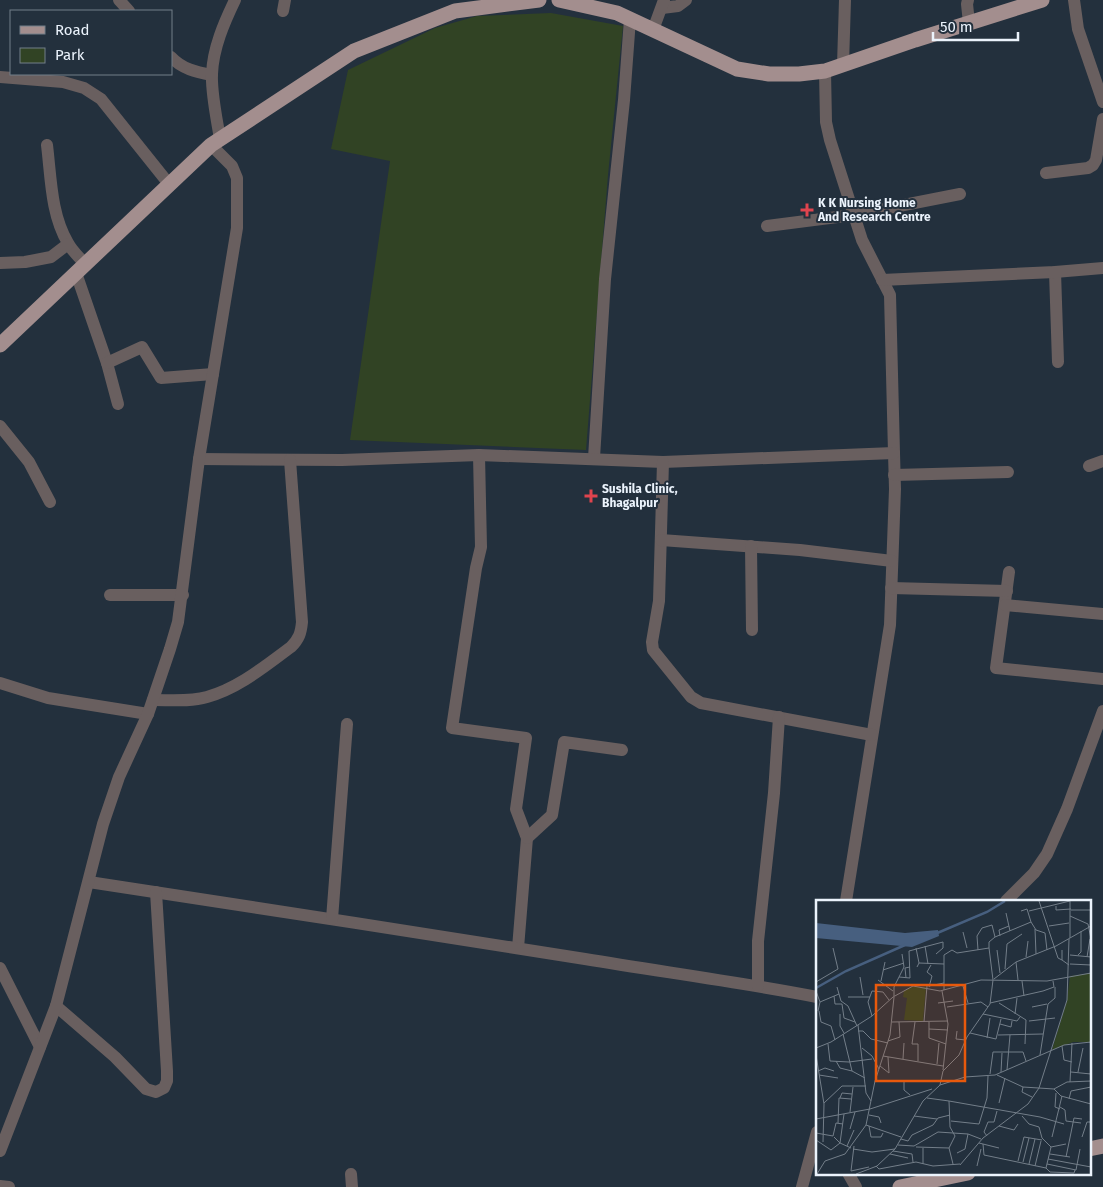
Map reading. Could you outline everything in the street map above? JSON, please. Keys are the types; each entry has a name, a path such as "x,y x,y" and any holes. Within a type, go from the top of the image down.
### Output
{"main road":[{"path":"0,345 215,142 354,51 455,11 539,0"},
{"path":"559,0 617,13 737,69 769,74 799,74 825,71 1042,0"},
{"path":"1090,1149 1103,1146"},
{"path":"900,1187 963,1174"}],"street":[{"path":"119,0 128,10"},
{"path":"0,1151 56,1006 103,824 118,777 148,714 178,622 199,459 236,228 237,178 232,166 215,142 212,75 215,54 225,21 235,0"},
{"path":"653,30 663,4 678,6 686,0"},
{"path":"843,65 846,0"},
{"path":"968,0 969,23"},
{"path":"1074,0 1078,30 1103,102"},
{"path":"594,458 605,279 624,100 630,19"},
{"path":"172,58 178,64 191,70 212,75"},
{"path":"825,71 828,131 862,240 890,295 894,453 890,625 846,900"},
{"path":"0,77 63,82 84,88 101,100 169,184"},
{"path":"1046,173 1088,168 1092,165 1096,160 1103,119"},
{"path":"46,146 54,207 59,226 81,269 118,404"},
{"path":"767,226 853,215 960,194"},
{"path":"0,263 25,262 51,257 68,244"},
{"path":"882,280 1103,268"},
{"path":"1055,272 1058,362"},
{"path":"106,362 142,347 161,378 213,374"},
{"path":"0,426 29,462 50,502"},
{"path":"199,459 290,460 479,455 663,462 894,453"},
{"path":"479,455 482,547 476,568 452,728 526,738 516,809 527,838 518,948"},
{"path":"153,700 206,698 227,690 268,664 297,641 301,632 302,622 290,460"},
{"path":"1089,466 1103,461"},
{"path":"663,462 659,601 652,642 653,650 691,697 701,702 872,735"},
{"path":"894,475 1008,472"},
{"path":"661,540 751,546 892,561"},
{"path":"751,546 752,630"},
{"path":"1009,572 996,668 1103,679"},
{"path":"891,588 1007,591"},
{"path":"110,595 182,595"},
{"path":"1005,605 1103,614"},
{"path":"0,682 48,698 148,714"},
{"path":"1007,900 1034,873 1047,854 1067,809 1103,711"},
{"path":"758,986 758,942 774,792 778,717"},
{"path":"332,919 347,724"},
{"path":"527,838 552,815 564,742 622,750"},
{"path":"89,882 518,948 816,997"},
{"path":"56,1006 115,1056 146,1089 156,1092 164,1088 167,1081 167,1071 156,892"},
{"path":"0,968 40,1047"},
{"path":"802,1187 816,1136"},
{"path":"352,1174 352,1187"},
{"path":"849,1174 856,1187"},
{"path":"0,1186 9,1187"}],"green space":[{"path":"551,13 623,26 608,175 586,450 350,440 390,161 331,149 348,70 435,28 477,16"}],"place":[{"name":"K K Nursing Home And Research Centre","path":"807,210"},
{"name":"Sushila Clinic, Bhagalpur","path":"591,496"}]}
